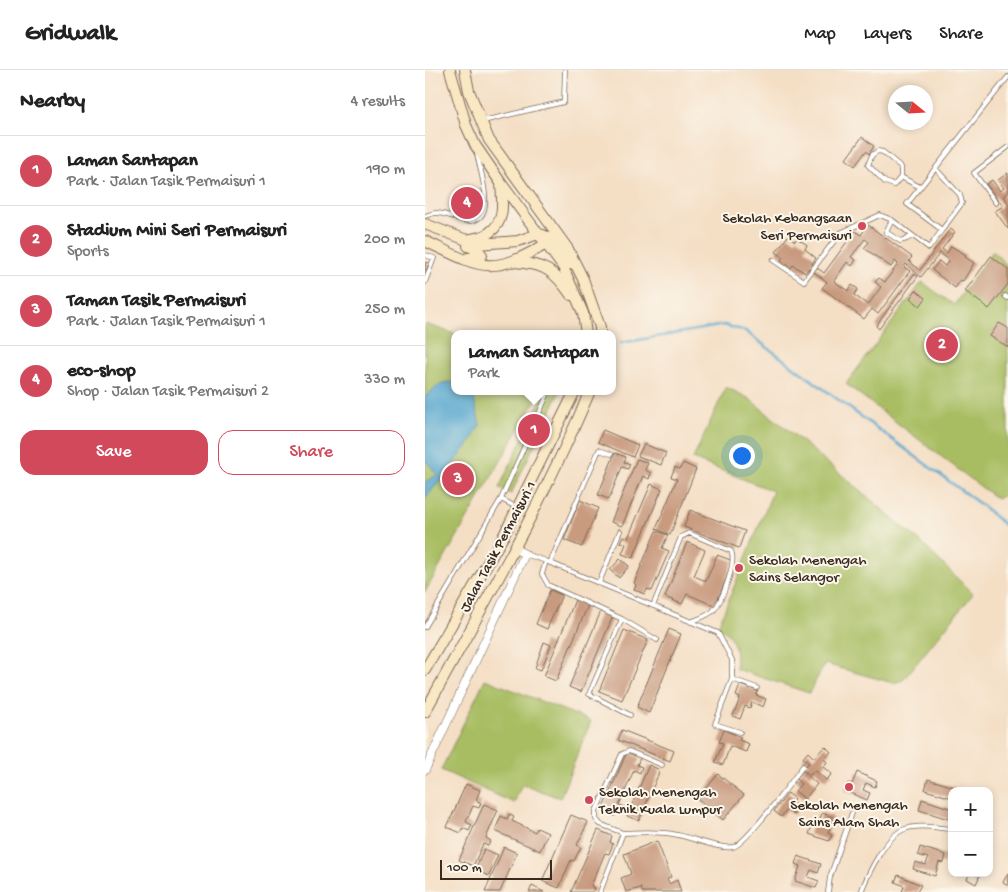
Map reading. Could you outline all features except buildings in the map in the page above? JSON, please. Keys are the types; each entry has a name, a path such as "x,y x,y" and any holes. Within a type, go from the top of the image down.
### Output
{"main road":[{"path":"450,70 465,125 475,145 563,267 576,292 583,312 585,330"},
{"path":"465,70 469,91 489,140 568,249 583,279 600,330"},
{"path":"426,244 481,266 494,266 522,258 543,238 544,226 528,203 517,179"},
{"path":"467,241 489,234 498,225 503,206 501,183"},
{"path":"425,225 477,244 543,238 554,242 583,279"},
{"path":"425,225 429,230 474,248 482,255 480,258 460,257"},
{"path":"509,262 545,267 554,273 583,312"},
{"name":"Jalan Tasik Permaisuri 1","path":"425,670 503,537 573,395"},
{"name":"Jalan Tasik Permaisuri 1","path":"425,712 515,549 565,448 588,395"},
{"path":"551,441 565,448"}],"street":[{"path":"425,770 525,554 515,549"}],"lane":[{"path":"481,122 564,102 565,70"},
{"path":"942,230 907,204 1008,77"},
{"path":"425,216 437,213 468,221 478,219 485,211 486,199 475,145"},
{"path":"996,203 974,173 1008,147"},
{"path":"878,151 883,152 901,167 901,177 894,185 890,185 868,165 869,159 878,151"},
{"path":"773,260 803,281 840,233 881,215 892,220 929,248 962,203 960,195 936,169"},
{"path":"901,177 920,187"},
{"path":"892,220 886,232 900,241 912,236"},
{"path":"425,255 433,258 425,282"},
{"path":"425,627 501,499 547,395"},
{"path":"611,454 599,450 542,574 548,586 622,618 657,640"},
{"path":"501,499 518,508"},
{"path":"599,583 620,531"},
{"path":"653,606 681,537 689,533 698,536 731,551 733,565 718,605 711,612 691,622"},
{"path":"525,554 718,633 732,660 732,679 715,724 740,732"},
{"path":"622,618 589,694 630,715"},
{"path":"732,679 757,688"},
{"path":"662,765 629,751 622,754 596,811 596,819 600,824 623,833 673,834 732,848 738,845 749,833 803,766"},
{"path":"828,892 830,877 852,813"},
{"path":"861,892 865,880 895,835 904,829 918,827 948,829"},
{"path":"600,892 623,833"}],"green space":[{"path":"993,251 1008,266 1008,493 997,499 846,384 922,282 954,305"},
{"path":"425,324 451,333 451,395 539,395 425,592"},
{"path":"726,387 748,398 798,438 922,543 973,594 903,680 893,683 825,664 809,693 736,669 734,644 718,626 773,491 693,459"},
{"path":"543,395 558,395 511,494 499,488"},
{"path":"485,679 591,721 560,798 522,784 514,803 441,770"}],"water":[{"path":"446,382 451,383 451,395 471,395 474,399 480,425 470,443 425,499 425,482 437,475 428,463 425,462 425,397 436,387"}],"waterway":[{"path":"621,343 724,325 745,331 984,507 1008,528"}],"place":[{"name":"eco-shop","path":"467,203"},
{"name":"Sekolah Kebangsaan Seri Permaisuri","path":"862,226"},
{"name":"Stadium Mini Seri Permaisuri","path":"942,345"},
{"name":"Laman Santapan","path":"534,430"},
{"name":"Taman Tasik Permaisuri","path":"458,479"},
{"name":"Sekolah Menengah Sains Selangor","path":"739,568"},
{"name":"Sekolah Menengah Sains Alam Shah","path":"849,787"},
{"name":"Sekolah Menengah Teknik Kuala Lumpur","path":"589,800"}]}
